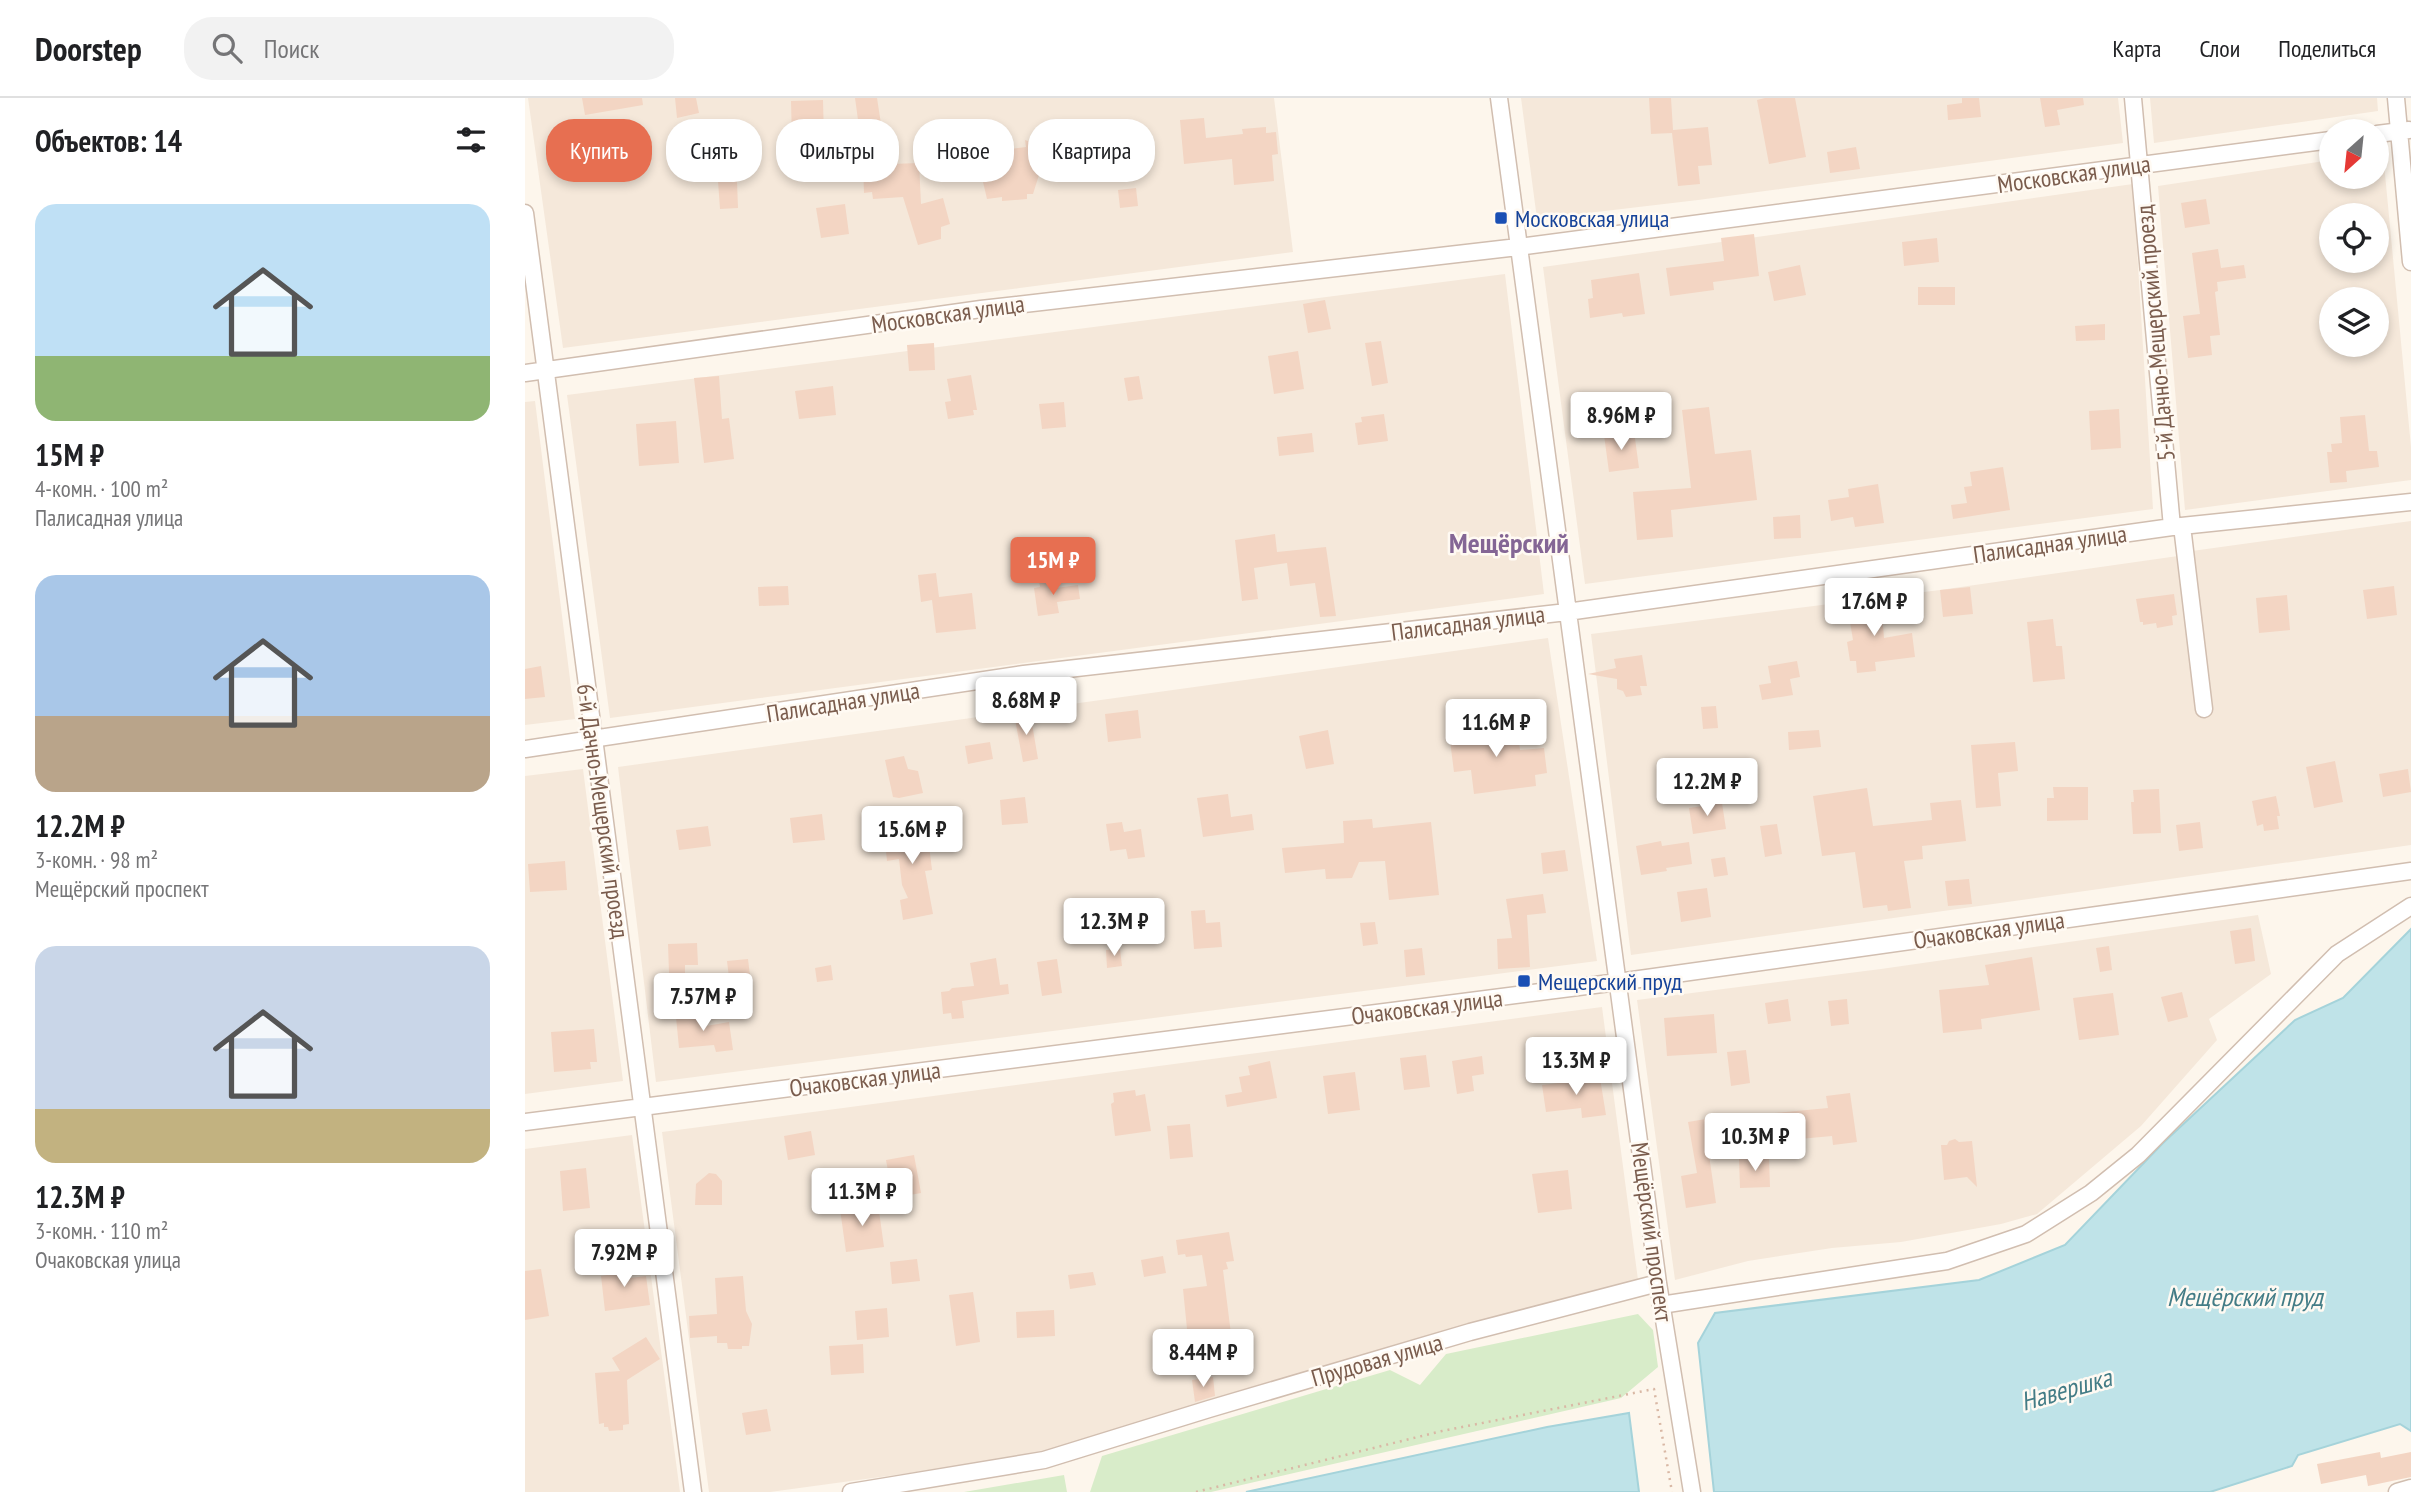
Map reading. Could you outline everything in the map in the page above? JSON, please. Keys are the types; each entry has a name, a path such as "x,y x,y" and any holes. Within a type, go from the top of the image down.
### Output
{"street":[{"name":"Мещёрский проспект","path":"1499,98 1661,1305 1692,1492"},
{"name":"5-й Дачно-Мещерский проезд","path":"2133,98 2177,526 2204,709"},
{"path":"2396,98 2406,130 2411,262"},
{"name":"Московская улица","path":"525,373 981,309 1518,247 2319,142"},
{"name":"6-й Дачно-Мещерский проезд","path":"525,213 693,1492"},
{"name":"Палисадная улица","path":"525,749 1024,674 1567,612 2177,526 2411,502"},
{"name":"Очаковская улица","path":"525,1122 1618,982 2411,871"},
{"path":"1661,1305 1947,1261 2026,1234 2091,1193 2138,1155 2337,954 2411,906"},
{"name":"Прудовая улица","path":"851,1492 1044,1460 1444,1340 1658,1283"},
{"path":"2397,1492 2411,1488"}],"path":[{"path":"1196,1492 1442,1431 1654,1389 1672,1492"}],"shaded area":[{"path":"528,98 1274,98 1293,252 563,348"},
{"path":"1521,98 2118,98 2123,143 1537,219"},
{"path":"2150,98 2377,98 2378,111 2154,143"},
{"path":"2319,162 2319,189 2386,189 2388,203 2319,203 2319,273 2389,273 2389,216 2411,447 2411,480 2185,510 2158,186"},
{"path":"2133,184 2153,509 1585,584 1543,267"},
{"path":"1505,274 1544,594 610,718 567,395"},
{"path":"535,401 575,719 525,725 525,402"},
{"path":"2411,521 2411,845 1631,955 1591,634 1940,590 2178,556 2197,715 2212,713 2192,551"},
{"path":"1548,638 1597,961 656,1082 618,767"},
{"path":"583,769 623,1081 525,1094 525,776"},
{"path":"2258,915 2271,974 2209,1019 2217,1040 2141,1126 2037,1214 2001,1224 1901,1242 1832,1248 1748,1261 1675,1280 1637,1000 1881,969"},
{"path":"1602,1007 1638,1280 1042,1455 770,1492 709,1492 662,1132"},
{"path":"632,1135 680,1492 525,1492 525,1149"}],"green space":[{"path":"1638,1314 1653,1330 1658,1367 1621,1398 1211,1492 1090,1492 1102,1456 1390,1370 1420,1385 1446,1354"},
{"path":"1064,1475 1067,1492 964,1492"}],"water":[{"name":"Мещёрский пруд","path":"2411,929 2411,1431 2400,1424 2298,1455 2292,1466 2210,1492 1714,1492 1698,1343 1715,1313 1979,1280 2065,1245 2163,1143 2295,1020 2343,998"},
{"path":"1629,1413 1639,1492 1246,1492 1547,1427"}],"building":[{"path":"582,98 642,98 643,105 585,115"},
{"path":"675,98 696,98 699,113 677,118"},
{"path":"855,98 877,98 880,119 858,119"},
{"path":"1649,98 1671,98 1673,130 1708,127 1712,165 1698,166 1700,184 1678,186 1672,133 1651,134"},
{"path":"1795,98 1806,157 1769,164 1757,100"},
{"path":"1962,98 1979,98 1981,117 1948,120 1947,105 1962,103"},
{"path":"2040,98 2083,98 2084,105 2057,110 2060,125 2045,127"},
{"path":"823,100 823,119 791,119 791,101"},
{"path":"1204,118 1206,138 1243,134 1242,129 1266,127 1266,133 1276,132 1278,154 1272,155 1274,181 1234,185 1232,159 1184,164 1180,120"},
{"path":"1025,140 1028,141 1028,182 1037,182 1033,194 1027,194 1027,199 987,199 983,182 1014,182 1014,149 1026,147"},
{"path":"1856,147 1860,169 1830,173 1827,152"},
{"path":"913,163 913,182 920,182 921,204 943,198 950,224 941,227 941,239 918,245 903,197 873,199 872,192 864,193 864,182 899,182 899,164"},
{"path":"718,182 737,182 738,208 720,209"},
{"path":"1136,188 1138,206 1120,208 1118,190"},
{"path":"2206,199 2210,224 2185,228 2181,203"},
{"path":"845,204 849,234 821,238 816,208"},
{"path":"1754,234 1759,276 1713,282 1714,290 1670,296 1666,268 1724,261 1721,238"},
{"path":"1937,238 1939,262 1904,266 1902,242"},
{"path":"2218,249 2221,268 2244,265 2246,278 2217,282 2218,291 2215,292 2220,335 2210,336 2212,355 2188,358 2183,316 2200,314 2192,253"},
{"path":"1800,265 1806,295 1774,301 1768,272"},
{"path":"1639,273 1645,314 1623,317 1622,313 1590,318 1588,299 1593,298 1591,280"},
{"path":"1918,287 1955,287 1955,305 1918,305"},
{"path":"1325,300 1331,329 1308,333 1303,304"},
{"path":"2105,324 2105,340 2076,341 2075,326"},
{"path":"1381,341 1388,383 1372,386 1365,343"},
{"path":"934,343 935,370 909,371 907,345"},
{"path":"1298,351 1304,389 1274,394 1268,356"},
{"path":"971,375 977,410 973,410 974,415 948,419 945,402 951,401 947,379"},
{"path":"719,376 722,419 729,418 734,459 704,463 694,378"},
{"path":"1139,376 1143,399 1128,401 1124,378"},
{"path":"833,386 836,415 799,419 795,391"},
{"path":"1064,402 1066,427 1042,429 1039,404"},
{"path":"1709,407 1715,454 1751,450 1757,500 1671,510 1673,537 1637,540 1633,492 1691,488 1682,410"},
{"path":"2119,409 2121,448 2091,450 2089,411"},
{"path":"1384,414 1388,441 1358,445 1355,423 1362,422 1361,417"},
{"path":"2365,415 2369,451 2377,451 2379,467 2346,471 2347,482 2330,483 2327,452 2332,452 2331,444 2342,443 2340,417"},
{"path":"676,421 679,463 639,466 636,424"},
{"path":"1634,431 1639,468 1609,472 1604,435"},
{"path":"1312,433 1314,452 1279,456 1277,437"},
{"path":"2003,467 2010,510 1953,519 1951,505 1967,503 1964,487 1972,486 1970,472"},
{"path":"1878,484 1884,523 1855,527 1853,517 1831,521 1828,500 1849,497 1848,489"},
{"path":"1800,515 1801,538 1774,539 1773,517"},
{"path":"1275,534 1277,552 1326,547 1336,616 1320,617 1315,583 1290,586 1287,563 1254,568 1258,599 1242,601 1235,540"},
{"path":"936,573 939,597 972,593 976,629 936,633 932,600 921,602 918,575"},
{"path":"1055,579 1056,588 1078,585 1080,599 1057,602 1059,613 1038,616 1034,588 1040,587 1039,581"},
{"path":"788,586 789,605 759,606 758,587"},
{"path":"2394,586 2397,615 2367,619 2363,590"},
{"path":"1970,587 1973,614 1943,617 1940,590"},
{"path":"2174,594 2177,615 2172,616 2173,625 2157,628 2156,623 2143,625 2143,622 2140,622 2136,599"},
{"path":"2287,595 2290,630 2259,633 2256,598"},
{"path":"1881,600 1884,638 1912,633 1915,657 1875,662 1876,671 1857,673 1856,661 1850,661 1847,642 1853,640 1847,604"},
{"path":"2053,619 2056,646 2062,646 2065,679 2033,682 2027,622"},
{"path":"1642,655 1647,686 1640,686 1642,695 1626,697 1623,691 1617,689 1617,679 1588,674 1616,668 1614,659"},
{"path":"1797,661 1800,677 1790,679 1793,695 1762,700 1759,685 1771,683 1768,666"},
{"path":"541,666 545,697 525,699 525,669"},
{"path":"1716,706 1718,728 1703,729 1701,707"},
{"path":"1138,710 1141,738 1108,742 1105,714"},
{"path":"1030,712 1038,759 1023,762 1014,714"},
{"path":"1517,724 1520,750 1544,748 1547,773 1535,775 1536,786 1474,794 1471,770 1454,772 1449,733"},
{"path":"1328,730 1334,764 1306,769 1299,736"},
{"path":"1819,730 1821,747 1789,750 1788,732"},
{"path":"990,742 993,759 968,764 965,746"},
{"path":"2015,742 2018,771 1998,773 2001,806 1976,808 1971,745"},
{"path":"904,756 908,769 918,771 923,793 893,797 885,760"},
{"path":"2335,761 2343,802 2314,808 2306,767"},
{"path":"2408,769 2411,792 2383,797 2379,774"},
{"path":"2053,787 2088,787 2088,820 2047,821 2047,798 2054,798"},
{"path":"1867,788 1873,826 1932,820 1930,803 1961,800 1966,841 1922,846 1923,859 1904,861 1911,908 1888,911 1887,905 1863,908 1855,852 1822,856 1813,796"},
{"path":"2159,789 2161,833 2133,834 2133,790"},
{"path":"1228,794 1231,817 1252,814 1254,830 1203,837 1197,798"},
{"path":"2276,796 2280,816 2277,816 2279,829 2264,831 2263,824 2257,826 2252,801"},
{"path":"1025,797 1028,823 1002,825 1000,800"},
{"path":"1722,803 1726,829 1693,834 1689,808"},
{"path":"822,814 825,840 793,843 790,818"},
{"path":"1372,819 1373,828 1431,822 1439,895 1389,900 1385,861 1359,862 1352,878 1326,879 1325,869 1285,873 1282,848 1344,843 1343,821"},
{"path":"926,820 932,870 925,871 933,914 903,920 900,900 908,898 902,885 899,859 887,861 885,841 894,840 892,824"},
{"path":"1122,822 1124,832 1141,829 1145,857 1128,859 1126,849 1110,851 1106,824"},
{"path":"2200,822 2203,848 2179,851 2176,825"},
{"path":"1777,824 1782,854 1765,857 1760,826"},
{"path":"708,826 711,846 679,850 676,830"},
{"path":"1661,841 1662,846 1689,842 1692,864 1641,875 1636,846"},
{"path":"1565,850 1568,871 1543,874 1541,853"},
{"path":"1725,857 1728,875 1714,877 1711,859"},
{"path":"565,861 567,890 530,892 528,864"},
{"path":"1969,879 1972,904 1948,906 1945,881"},
{"path":"1707,888 1711,917 1681,922 1677,892"},
{"path":"1543,894 1546,913 1527,915 1530,967 1498,969 1497,939 1512,938 1506,899"},
{"path":"1205,910 1206,923 1220,922 1222,947 1194,949 1191,911"},
{"path":"1375,922 1378,944 1363,946 1360,923"},
{"path":"2251,928 2255,961 2235,964 2230,931"},
{"path":"697,943 698,965 685,965 685,973 669,973 668,944"},
{"path":"2109,946 2112,970 2100,972 2096,948"},
{"path":"1422,948 1425,975 1406,977 1404,950"},
{"path":"1120,949 1122,966 1107,968 1106,950"},
{"path":"2032,957 2040,1010 1981,1019 1982,1029 1943,1033 1939,990 1989,985 1985,965"},
{"path":"996,958 1000,985 1008,984 1009,994 962,1001 964,1018 952,1019 951,1013 943,1014 941,992 974,986 970,963"},
{"path":"748,959 751,984 730,986 727,961"},
{"path":"1057,959 1062,993 1042,996 1037,962"},
{"path":"831,965 833,980 817,982 815,968"},
{"path":"2182,992 2188,1017 2168,1022 2161,997"},
{"path":"2113,993 2119,1035 2079,1040 2073,998"},
{"path":"1788,999 1791,1021 1768,1024 1765,1003"},
{"path":"1847,999 1849,1024 1831,1026 1828,1001"},
{"path":"704,1014 706,1026 729,1022 733,1050 716,1052 714,1045 679,1048 676,1017"},
{"path":"1714,1014 1717,1053 1667,1056 1664,1018"},
{"path":"594,1029 597,1062 590,1062 591,1069 554,1072 551,1032"},
{"path":"1746,1050 1750,1083 1731,1086 1727,1052"},
{"path":"1426,1055 1430,1087 1404,1090 1400,1058"},
{"path":"1482,1056 1484,1074 1472,1076 1474,1091 1457,1094 1452,1061"},
{"path":"1270,1061 1277,1098 1227,1107 1225,1095 1242,1092 1239,1077 1250,1075 1248,1066"},
{"path":"1355,1072 1360,1110 1328,1114 1323,1076"},
{"path":"1600,1078 1606,1115 1582,1118 1581,1108 1546,1112 1542,1085"},
{"path":"1135,1090 1136,1096 1145,1094 1151,1131 1115,1136 1111,1104 1114,1102 1113,1093"},
{"path":"1850,1093 1857,1142 1833,1145 1832,1136 1766,1142 1764,1114 1828,1108 1826,1096"},
{"path":"1724,1116 1729,1145 1708,1148 1716,1203 1686,1208 1681,1176 1697,1173 1688,1122"},
{"path":"1190,1124 1193,1157 1170,1159 1167,1126"},
{"path":"811,1131 815,1155 788,1160 784,1136"},
{"path":"1955,1139 1959,1142 1972,1141 1977,1187 1967,1177 1944,1180 1941,1145 1947,1145"},
{"path":"914,1155 921,1193 893,1198 886,1160"},
{"path":"1769,1158 1770,1187 1740,1188 1739,1159"},
{"path":"586,1168 590,1208 563,1211 560,1171"},
{"path":"1568,1170 1572,1209 1538,1213 1532,1174"},
{"path":"709,1173 716,1174 722,1181 722,1205 695,1205 696,1184"},
{"path":"878,1204 884,1247 846,1252 840,1209"},
{"path":"1229,1232 1234,1261 1226,1262 1228,1269 1223,1270 1231,1334 1188,1339 1183,1289 1207,1286 1202,1255 1178,1255 1176,1240"},
{"path":"1163,1256 1166,1273 1144,1277 1141,1260"},
{"path":"917,1259 920,1281 892,1284 890,1262"},
{"path":"628,1263 630,1278 646,1276 650,1305 605,1311 601,1276 613,1274 612,1265"},
{"path":"541,1269 549,1316 525,1320 525,1271"},
{"path":"1093,1272 1096,1285 1070,1289 1068,1275"},
{"path":"743,1276 746,1311 752,1324 749,1346 728,1349 727,1343 717,1343 717,1336 690,1338 689,1316 717,1314 715,1278"},
{"path":"973,1292 980,1342 956,1346 949,1295"},
{"path":"887,1308 889,1337 857,1340 855,1311"},
{"path":"1054,1310 1055,1336 1017,1338 1016,1312"},
{"path":"646,1337 660,1359 627,1380 629,1424 623,1425 623,1430 609,1431 608,1427 604,1427 604,1423 599,1424 595,1373 620,1371 612,1358"},
{"path":"863,1344 864,1373 831,1375 829,1346"},
{"path":"1213,1377 1215,1396 1195,1402 1192,1380"},
{"path":"767,1409 771,1431 746,1435 742,1413"},
{"path":"2380,1452 2381,1458 2411,1452 2411,1477 2368,1486 2366,1475 2321,1484 2317,1464"}],"place":[{"name":"Московская улица","path":"1501,218"},
{"name":"Мещерский пруд","path":"1524,981"}],"district":[{"name":"Мещёрский","path":"1509,542"}],"water label":[{"name":"Навершка","path":"2066,1389"}]}
